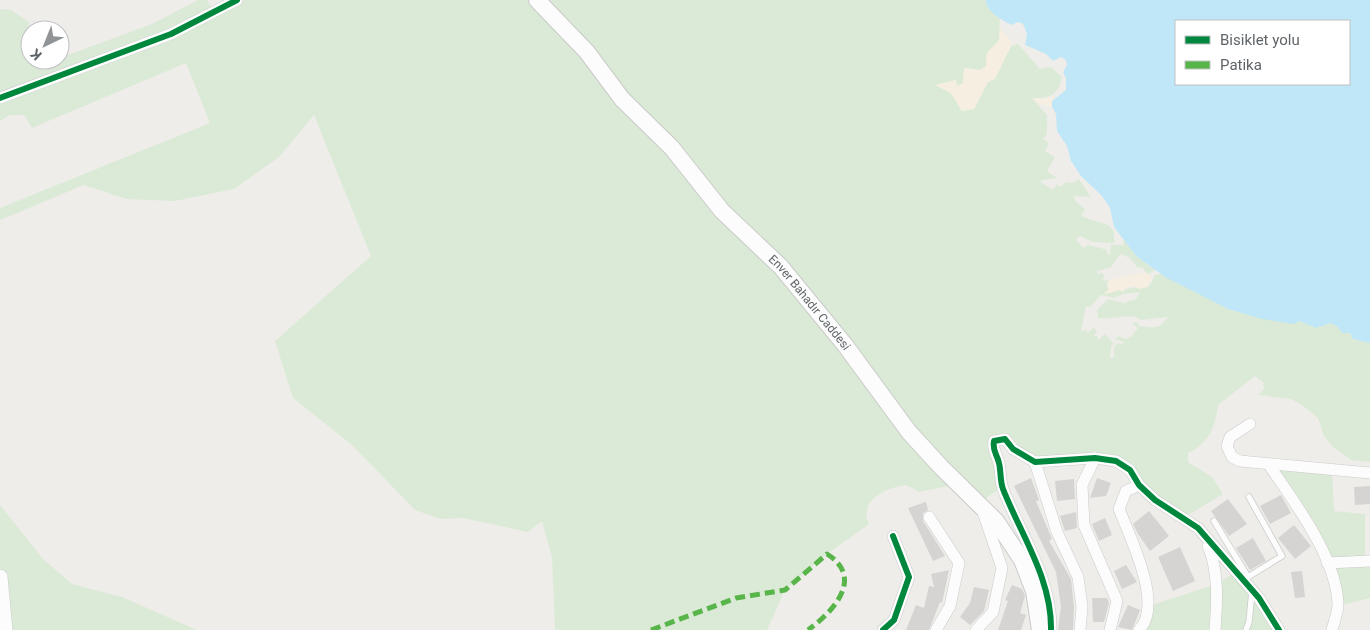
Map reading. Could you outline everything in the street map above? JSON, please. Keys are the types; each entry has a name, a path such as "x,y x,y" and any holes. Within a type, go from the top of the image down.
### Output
{"main road":[{"name":"Enver Bahadır Caddesi","path":"536,0 586,52 622,100 672,148 722,211 781,267 845,345 909,432 941,467 996,521 1022,560 1034,591 1040,630"}],"street":[{"path":"0,98 171,34 237,0"},
{"path":"1250,424 1230,437 1227,446 1232,457 1240,461 1370,473"},
{"path":"1051,630 1051,613 1046,588 1038,564 1002,487 999,463 993,452 994,441 1005,439 1013,449 1035,462 1095,458 1116,461 1130,470 1139,485 1155,500 1184,517 1246,579 1279,630"},
{"path":"1095,458 1082,485 1084,525 1117,601 1110,630"},
{"path":"1035,462 1057,532 1078,577 1082,607 1080,630"},
{"path":"1269,465 1305,517 1334,579 1338,606 1332,630"},
{"path":"1139,485 1126,491 1119,509 1137,554 1149,601 1141,629"},
{"path":"976,630 993,612 1002,568 979,503"},
{"path":"929,517 959,563 950,606 936,630"},
{"path":"1201,532 1213,557 1216,571 1215,630"},
{"path":"883,630 894,620 909,577 893,536"},
{"path":"1327,563 1370,561"},
{"path":"0,577 5,630"}],"lane":[{"path":"1214,521 1246,579 1282,556 1249,498"},
{"path":"1246,630 1249,622 1252,590"}],"green space":[{"path":"198,0 207,0 214,12 237,0 986,0 988,8 1000,18 999,40 987,53 986,66 980,70 965,68 963,83 957,86 955,80 936,85 951,93 962,111 974,109 988,82 995,79 1011,46 1018,44 1040,69 1051,67 1062,77 1053,95 1032,98 1047,115 1047,134 1043,139 1049,143 1045,151 1055,157 1047,171 1057,178 1039,181 1053,190 1057,184 1060,187 1066,182 1073,183 1079,179 1091,197 1073,196 1076,202 1085,209 1081,216 1108,225 1114,231 1114,243 1093,242 1080,236 1076,239 1083,248 1088,245 1108,250 1106,253 1110,255 1111,245 1123,245 1124,240 1136,256 1155,270 1147,275 1143,268 1137,267 1130,258 1121,254 1110,268 1097,271 1098,275 1101,272 1104,275 1103,281 1109,280 1107,284 1109,290 1105,292 1150,285 1155,275 1161,274 1228,309 1297,322 1299,320 1318,327 1331,323 1338,327 1342,333 1350,333 1353,339 1370,343 1370,462 1351,460 1333,447 1324,436 1318,418 1302,405 1291,399 1258,395 1264,389 1263,382 1255,376 1218,405 1210,434 1201,445 1188,453 1188,462 1212,477 1223,494 1185,517 1116,461 1035,462 994,441 1002,487 979,503 958,484 919,492 906,485 883,492 867,508 869,524 827,554 785,590 767,630 555,630 552,558 542,521 528,532 463,518 440,519 415,510 352,445 293,398 275,341 371,256 314,115 279,157 234,189 175,201 126,199 84,185 0,220 0,208 210,123 186,63 32,128 24,115 10,115 0,121 0,9 11,10 26,20 20,20 20,70 70,70 70,54 152,24","holes":["1140,292 1136,299 1124,303 1108,299 1097,310 1098,318 1132,316 1141,320 1168,317 1162,324 1156,327 1139,326 1137,322 1132,324 1138,328 1131,337 1125,339 1119,336 1115,339 1124,342 1121,345 1118,343 1114,347 1114,357 1110,358 1111,346 1114,344 1105,334 1098,340 1097,336 1093,336 1097,332 1094,327 1088,333 1086,330 1081,331 1086,306 1090,307 1101,295 1114,298 1123,294"]},
{"path":"1269,465 1332,470 1334,511 1365,514 1365,561 1370,561 1370,598 1338,606 1334,579"},
{"path":"0,505 43,559 72,584 122,597 197,630 0,630"},
{"path":"1236,572 1279,630 1139,630 1149,606 1216,584"}],"sand":[{"path":"1000,25 1002,31 1011,40 1011,46 995,79 988,82 974,109 962,111 951,93 935,85 956,80 957,86 963,83 964,68 980,70 986,66 987,53 999,40"},
{"path":"1055,96 1052,101 1052,107 1039,103 1032,98 1044,99"},
{"path":"1146,272 1152,278 1148,287 1139,289 1135,286 1128,287 1122,292 1120,290 1104,293 1109,290 1107,284 1109,280"}],"water":[{"path":"986,0 1370,0 1370,343 1353,339 1350,333 1342,333 1338,327 1331,323 1316,328 1299,321 1294,324 1262,319 1228,309 1165,277 1136,256 1114,227 1110,208 1102,196 1081,176 1071,161 1067,146 1057,131 1056,114 1052,107 1052,101 1066,90 1066,78 1063,72 1067,65 1066,60 1061,57 1053,61 1046,54 1025,45 1027,34 1023,24 1018,22 1011,25 988,8"}],"building":[{"path":"1031,478 1039,500 1036,501 1052,539 1049,541 1071,579 1074,607 1073,630 1058,630 1061,607 1056,572 1014,486"},
{"path":"1097,478 1111,483 1106,496 1090,498"},
{"path":"1074,479 1075,499 1057,501 1055,481"},
{"path":"1370,486 1370,504 1355,505 1354,487"},
{"path":"1281,495 1291,513 1270,524 1260,506"},
{"path":"1228,499 1247,524 1229,536 1211,511"},
{"path":"926,502 928,510 923,513 923,521 945,556 933,561 908,508"},
{"path":"1149,511 1169,536 1150,551 1133,524"},
{"path":"1076,512 1077,528 1065,531 1060,516"},
{"path":"1105,518 1112,535 1099,541 1092,524"},
{"path":"1294,525 1311,546 1295,559 1278,538"},
{"path":"1253,538 1266,561 1250,570 1236,548"},
{"path":"1180,547 1195,581 1173,591 1158,557"},
{"path":"1126,565 1137,582 1122,589 1114,571"},
{"path":"949,570 942,603 940,602 929,630 906,630 916,605 924,608 929,586 934,587 931,574"},
{"path":"1302,571 1305,597 1295,598 1291,572"},
{"path":"1012,585 1022,589 1025,596 1020,613 1026,615 1021,630 998,630 1008,601 1005,600"},
{"path":"974,587 989,590 984,611 970,625 960,617 970,603"},
{"path":"1092,598 1107,598 1109,603 1104,622 1093,622"},
{"path":"1128,605 1140,610 1132,630 1118,627"}],"marked path":[{"path":"651,630 736,598 785,590 827,554 838,563 844,573 844,584 835,604 818,623 808,630"}],"cycle path":[{"path":"0,98 171,34 237,0"},
{"path":"1051,630 1050,611 1041,575 1003,489 994,441 1005,439 1013,449 1035,462 1095,458 1116,461 1130,470 1139,485 1155,500 1198,528 1259,598 1279,630"},
{"path":"883,630 894,620 909,577 893,536"}]}
